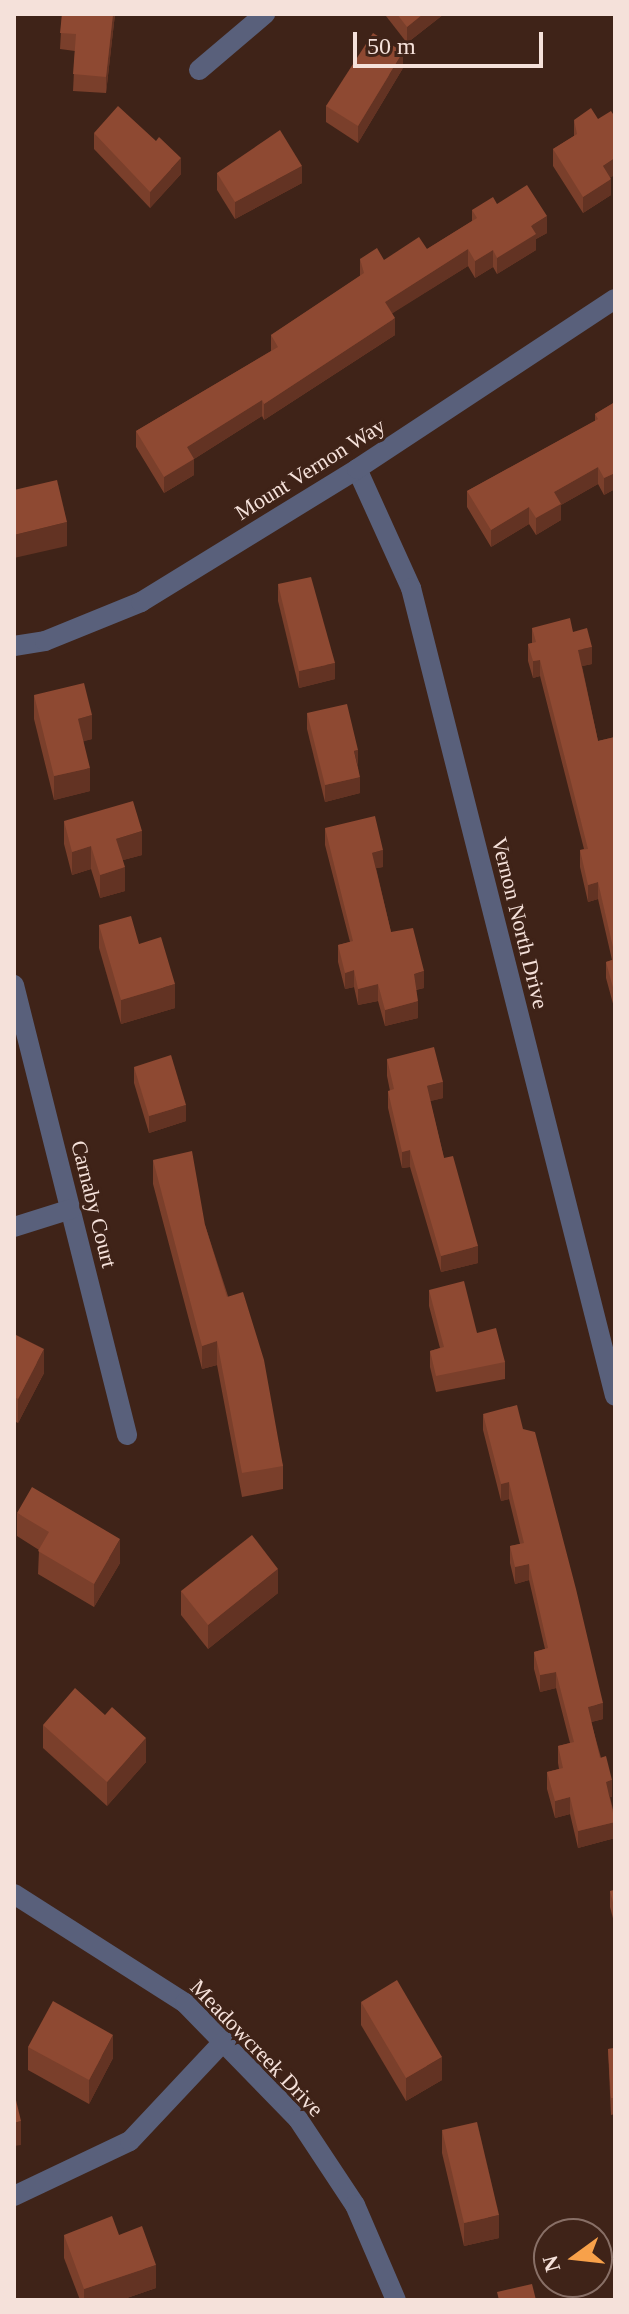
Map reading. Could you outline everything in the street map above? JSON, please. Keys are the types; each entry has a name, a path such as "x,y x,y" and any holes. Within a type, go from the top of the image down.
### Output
{"street":[{"path":"199,70 265,14"},
{"name":"Mount Vernon Way","path":"14,646 45,641 141,602 357,469 615,299"},
{"name":"Vernon North Drive","path":"357,469 411,588 615,1396"},
{"name":"Carnaby Court","path":"14,985 127,1435"},
{"path":"14,1227 71,1209"},
{"name":"Meadowcreek Drive","path":"14,1894 185,2003 298,2119 355,2205 396,2300"},
{"path":"14,2196 130,2141 224,2041"}],"building":[{"path":"62,14 113,14 106,77 73,74 76,34 60,33"},
{"path":"397,14 423,14 407,27"},
{"path":"373,33 403,52 358,126 326,106"},
{"path":"118,106 156,141 159,137 181,158 150,192 94,133"},
{"path":"591,108 598,119 611,111 615,117 615,158 603,166 611,179 583,197 553,149 577,134 574,120"},
{"path":"280,130 302,166 235,202 217,173"},
{"path":"527,185 547,216 531,226 536,234 497,258 493,250 475,261 468,249 385,302 395,318 264,404 262,400 187,447 194,459 164,477 136,431 278,347 271,335 364,273 360,259 377,248 384,260 419,237 427,249 477,218 472,210 493,197 497,204"},
{"path":"615,402 615,473 604,478 598,467 554,492 561,504 536,518 529,507 491,530 467,491 598,419 595,414"},
{"path":"57,480 67,522 14,535 14,490"},
{"path":"311,577 335,663 299,671 278,584"},
{"path":"570,618 573,632 587,628 592,647 578,650 598,741 615,737 615,956 598,882 588,885 580,850 588,849 540,660 533,661 528,644 536,642 532,628"},
{"path":"84,683 92,715 78,719 90,768 54,776 34,695"},
{"path":"347,704 358,750 354,751 360,777 325,785 307,713"},
{"path":"133,801 142,831 116,839 125,867 100,875 91,846 72,852 64,821"},
{"path":"375,816 383,850 372,853 391,932 413,928 424,971 414,974 418,1001 385,1010 378,984 358,989 354,970 345,973 338,945 353,941 325,828"},
{"path":"131,916 139,944 161,937 175,984 121,1000 99,925"},
{"path":"615,959 615,995 606,962"},
{"path":"434,1047 443,1082 427,1086 444,1158 453,1156 478,1246 441,1256 410,1150 402,1152 388,1091 394,1089 387,1059"},
{"path":"171,1055 186,1105 149,1116 134,1067"},
{"path":"192,1151 205,1225 227,1297 243,1292 264,1360 283,1466 242,1473 217,1341 202,1346 153,1160"},
{"path":"464,1281 477,1333 496,1328 505,1362 436,1376 430,1351 444,1347 429,1290"},
{"path":"14,1334 44,1349 18,1399 14,1397"},
{"path":"517,1405 523,1429 535,1432 603,1703 588,1707 600,1758 606,1756 612,1780 606,1782 615,1822 578,1831 570,1797 555,1801 547,1772 563,1768 558,1746 574,1742 556,1672 540,1675 534,1652 548,1648 529,1564 515,1567 510,1546 524,1543 509,1482 501,1484 483,1414"},
{"path":"32,1487 120,1539 94,1584 38,1551 49,1532 17,1513"},
{"path":"252,1535 278,1569 208,1625 181,1591"},
{"path":"75,1688 105,1715 112,1707 146,1738 107,1782 43,1725"},
{"path":"615,1890 615,1910 610,1891"},
{"path":"397,1980 442,2057 406,2078 361,2002"},
{"path":"53,2001 113,2035 89,2080 28,2047"},
{"path":"615,2048 615,2098 611,2098 608,2049"},
{"path":"14,2092 21,2121 14,2123"},
{"path":"477,2122 499,2215 464,2223 442,2130"},
{"path":"112,2216 119,2235 142,2226 156,2265 84,2289 64,2235"},
{"path":"532,2284 533,2298 536,2300 499,2300 497,2292"}]}
